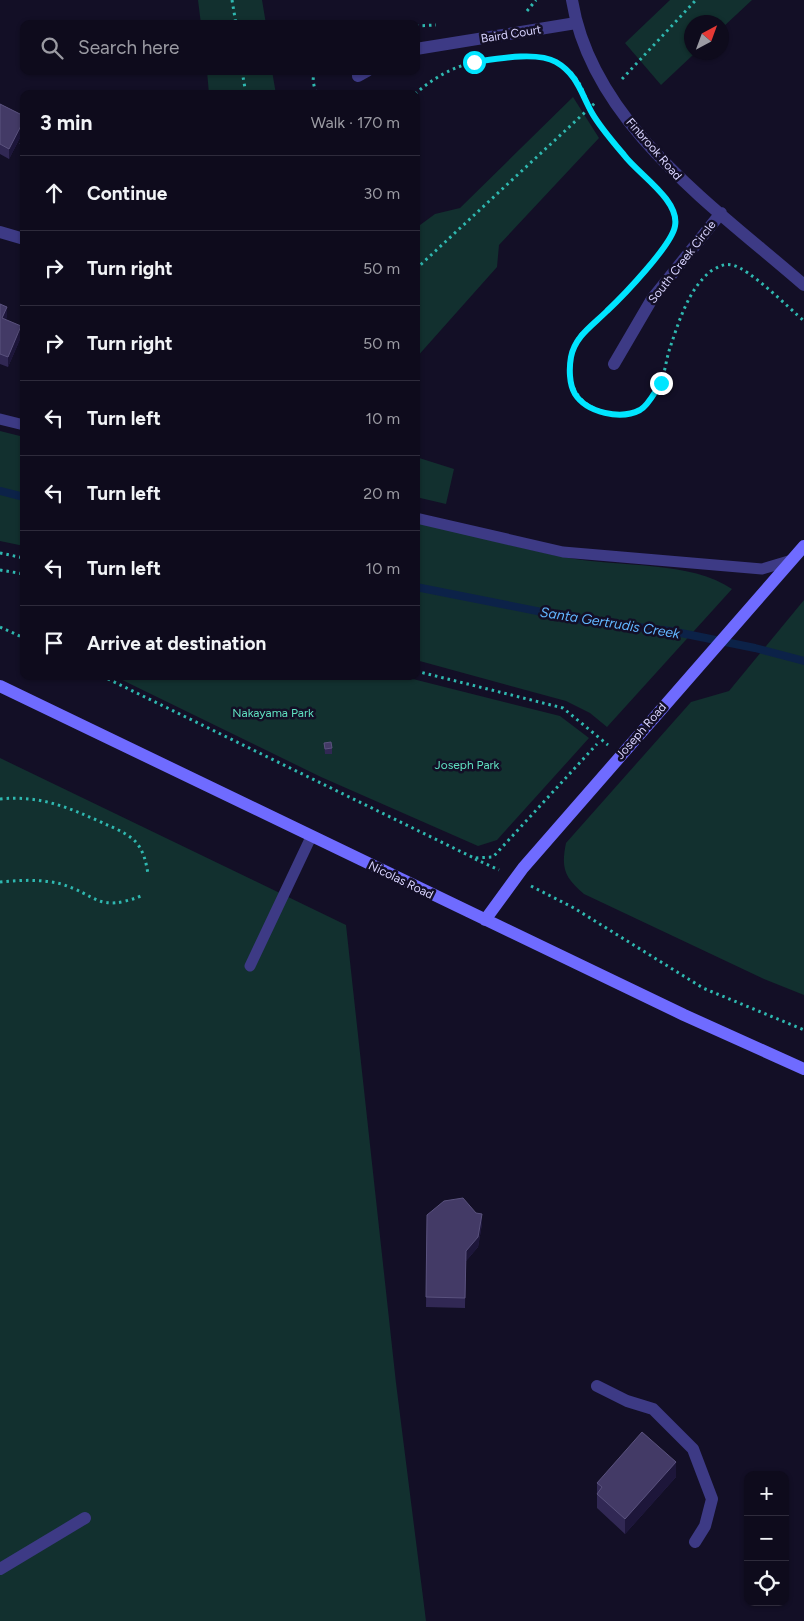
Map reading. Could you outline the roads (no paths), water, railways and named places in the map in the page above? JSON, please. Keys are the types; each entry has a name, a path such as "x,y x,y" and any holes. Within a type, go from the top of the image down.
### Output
{"main road":[{"name":"Joseph Road","path":"485,920 523,868 619,755 804,546"},
{"name":"Nicolas Road","path":"0,686 684,1015 804,1069"}],"street":[{"name":"Finbrook Road","path":"572,0 576,23 595,69 630,124 673,174 804,285"},
{"name":"Baird Court","path":"420,48 576,23"},
{"name":"South Creek Circle","path":"614,364 652,299 720,213"},
{"path":"0,232 20,238"},
{"path":"597,1386 627,1401 653,1409 694,1450 712,1499 705,1526 695,1542"},
{"path":"0,1569 85,1518"}],"lane":[{"path":"0,419 20,424"},
{"path":"420,519 563,552 762,569 792,560"},
{"path":"250,966 311,837"}],"waterway":[{"name":"Santa Gertrudis Creek","path":"0,491 20,496"},
{"name":"Santa Gertrudis Creek","path":"420,588 582,620 671,631 755,648 804,661"}],"park label":[{"name":"Nakayama Park","path":"273,713"},
{"name":"Joseph Park","path":"467,765"}]}
